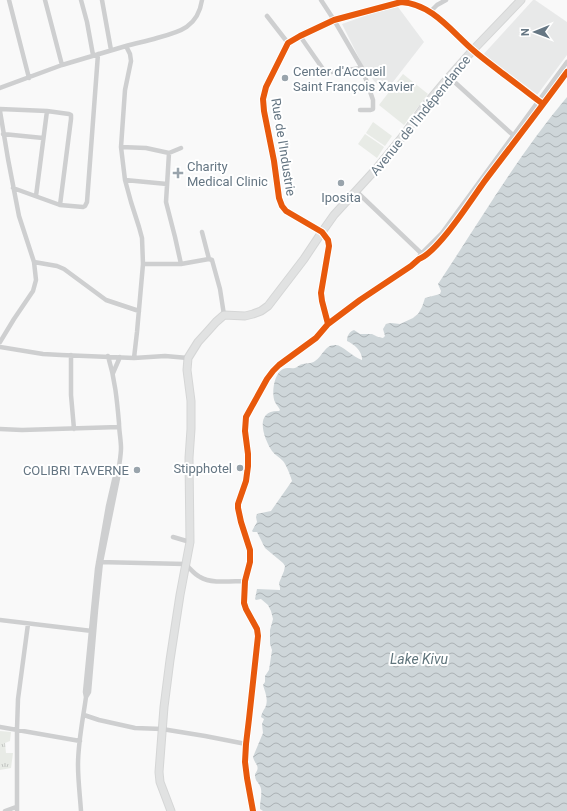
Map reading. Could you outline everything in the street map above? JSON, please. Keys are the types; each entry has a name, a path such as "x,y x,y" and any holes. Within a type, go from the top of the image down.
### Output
{"highway":[{"name":"Avenue de l'Indépendance","path":"224,315 244,316 261,311 268,306 334,215 376,169 449,77 521,0"},
{"path":"171,811 160,782 159,772 164,707 176,617 190,542 191,409 187,370 188,358 198,342 224,315"}],"street":[{"path":"9,0 30,78"},
{"path":"45,0 62,65"},
{"path":"13,188 60,205 83,207 87,202 96,54 81,0"},
{"path":"102,0 112,50"},
{"path":"0,88 96,54 183,30 192,23 198,14 202,0"},
{"path":"321,0 362,68 374,106 373,109 370,110 360,110"},
{"path":"430,12 437,5 446,0"},
{"path":"267,16 288,43 334,20 401,2 408,2 421,6 459,36 473,50 543,104"},
{"path":"300,36 326,72 362,68"},
{"name":"Rue de l'Industrie","path":"288,43 266,87 263,99 279,198 282,206 286,210 322,232"},
{"path":"126,46 130,54 131,61 125,90 121,147 125,180 142,238 139,311 134,358"},
{"path":"515,137 538,100 567,62"},
{"path":"253,811 245,762 258,636 257,629 244,603 245,581 250,562 250,550 241,522 238,504 246,481 248,466 245,431 248,411 273,371 279,365 316,338 328,324 360,300 411,266 433,246 443,235 515,137 543,104 567,72"},
{"path":"449,77 515,137"},
{"path":"0,342 33,291 36,280 34,262 19,216 13,188 0,110 47,111 71,115 60,205"},
{"path":"36,196 47,111"},
{"path":"3,134 44,138"},
{"path":"121,147 146,148 169,152 181,148"},
{"path":"169,152 166,202 181,264"},
{"path":"125,180 167,184"},
{"path":"356,191 422,256"},
{"path":"202,232 220,289 224,315"},
{"path":"322,232 328,240 329,246 321,293 328,324"},
{"path":"142,264 181,264 210,259"},
{"path":"34,262 57,266 64,269 106,300 139,311"},
{"path":"0,346 43,354 71,356 134,358 165,356 188,358"},
{"path":"71,356 71,395 74,428"},
{"path":"81,811 78,764 86,697 89,692 92,631 99,562 110,506 118,478 121,458 113,373 108,356"},
{"path":"113,373 120,357"},
{"path":"0,429 22,430 119,427"},
{"path":"173,537 190,542"},
{"path":"99,562 185,564 198,577 203,579 212,581 245,581"},
{"path":"0,620 92,631"},
{"path":"5,811 17,809 18,699 28,624"},
{"path":"84,714 98,720 135,728 205,736 246,744"},
{"path":"0,727 80,741"}],"shaded area":[{"path":"533,0 567,22 567,55 537,95 481,57"},
{"path":"398,7 424,42 386,91 374,81 363,66 342,24 373,13"}],"green space":[{"path":"403,74 428,94 404,125 379,105"},
{"path":"373,122 392,136 385,146 366,133"},
{"path":"365,134 384,147 377,158 358,144"},
{"path":"0,731 11,732 10,741 5,743 6,753 13,753 11,768 0,770"}],"water":[{"name":"Lake Kivu","path":"567,97 567,811 263,811 260,809 261,788 255,777 258,767 253,757 263,733 262,724 264,719 261,717 267,702 263,685 265,682 265,676 269,670 272,650 270,644 270,630 273,619 268,605 261,599 255,599 257,589 280,590 279,583 285,566 265,548 257,532 252,531 257,522 257,514 271,511 292,481 286,465 272,451 264,432 263,420 266,415 280,410 275,403 273,394 275,379 283,369 295,368 302,364 314,362 329,346 332,345 341,347 362,360 358,349 347,341 351,332 354,330 360,334 372,334 383,338 385,336 383,329 386,324 400,324 413,318 418,314 425,298 440,294 441,291 438,284 516,165"}],"cycle path":[{"path":"328,324 321,293 329,246 328,240 322,232 286,211 282,206 279,198 274,161 264,111 263,99 266,87 288,43 334,20 401,2 412,4 432,13 480,56 543,104"},
{"path":"253,811 245,762 258,636 257,629 244,603 245,581 250,562 250,550 238,508 246,481 248,466 245,431 246,417 267,379 279,365 316,338 328,324 360,300 411,266 435,247 454,225 484,182 567,72"}],"place":[{"name":"Center d'Accueil Saint François Xavier","path":"285,78"},
{"name":"Charity Medical Clinic","path":"178,173"},
{"name":"Iposita","path":"341,183"},
{"name":"Stipphotel","path":"240,468"},
{"name":"COLIBRI TAVERNE","path":"137,470"}]}
